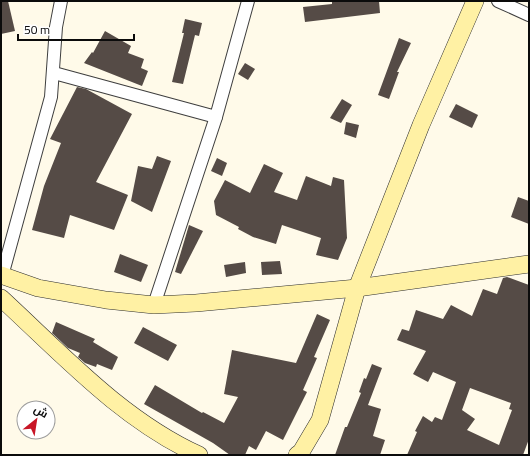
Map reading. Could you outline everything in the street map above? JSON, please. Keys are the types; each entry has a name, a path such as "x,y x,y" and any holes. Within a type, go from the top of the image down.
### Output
{"main road":[{"path":"297,455 301,452 320,420 357,288 421,125 475,1"},
{"path":"2,276 38,288 106,300 154,305 196,303 357,288 529,264"},
{"path":"1,298 110,399 174,443 200,455"}],"street":[{"path":"2,276 51,96 54,73 56,27 61,1"},
{"path":"154,305 216,117 248,1"},
{"path":"498,1 529,15"},
{"path":"54,73 216,117"}],"building":[{"path":"1,1 8,1 15,31 1,34"},
{"path":"332,1 379,1 380,13 305,22 303,7 332,4"},
{"path":"185,19 202,23 199,36 195,35 183,84 172,82 184,33 182,33"},
{"path":"105,31 131,46 128,53 144,59 141,68 148,71 142,86 84,63 92,52 93,53"},
{"path":"399,38 411,43 397,72 399,72 389,99 378,95"},
{"path":"245,63 255,69 248,80 238,74"},
{"path":"77,87 86,89 132,114 96,182 128,195 114,230 70,215 64,238 32,230 44,186 61,143 50,139"},
{"path":"342,99 352,105 341,123 330,118"},
{"path":"456,104 478,115 472,128 449,117"},
{"path":"346,122 359,125 356,138 344,134"},
{"path":"157,156 171,161 152,212 131,201 138,166 152,169"},
{"path":"217,158 227,163 222,176 211,171"},
{"path":"264,164 283,173 274,192 297,200 306,176 331,186 333,177 344,180 347,238 338,260 316,255 321,238 282,225 276,244 253,237 238,229 239,227 216,215 214,201 225,180 250,193"},
{"path":"518,197 529,201 529,224 511,217"},
{"path":"189,225 203,231 181,274 175,272"},
{"path":"120,254 148,265 141,282 114,272"},
{"path":"280,261 282,274 262,275 261,262"},
{"path":"245,262 246,273 226,277 224,265"},
{"path":"507,277 529,285 529,439 523,455 407,455 417,432 415,431 423,416 432,422 435,417 442,420 456,382 433,372 428,382 413,374 426,351 397,340 402,329 409,331 416,310 443,319 451,305 472,316 483,289 497,294 503,278","holes":["470,388 511,403 509,409 512,410 499,445 467,430 475,419 462,410"]},
{"path":"317,314 330,320 314,357 317,358 303,390 307,392 283,440 266,431 256,450 249,446 245,455 230,455 213,443 144,404 155,385 202,413 203,412 224,423 238,397 224,394 232,350 296,363"},
{"path":"56,322 95,339 93,342 118,357 112,370 97,364 96,367 85,363 78,357 80,353 68,348 52,333"},
{"path":"143,327 177,345 168,361 134,343"},
{"path":"372,364 382,368 368,405 381,409 373,436 385,440 380,455 335,455 345,427 347,427 361,393 359,392 364,378 366,379"}]}
